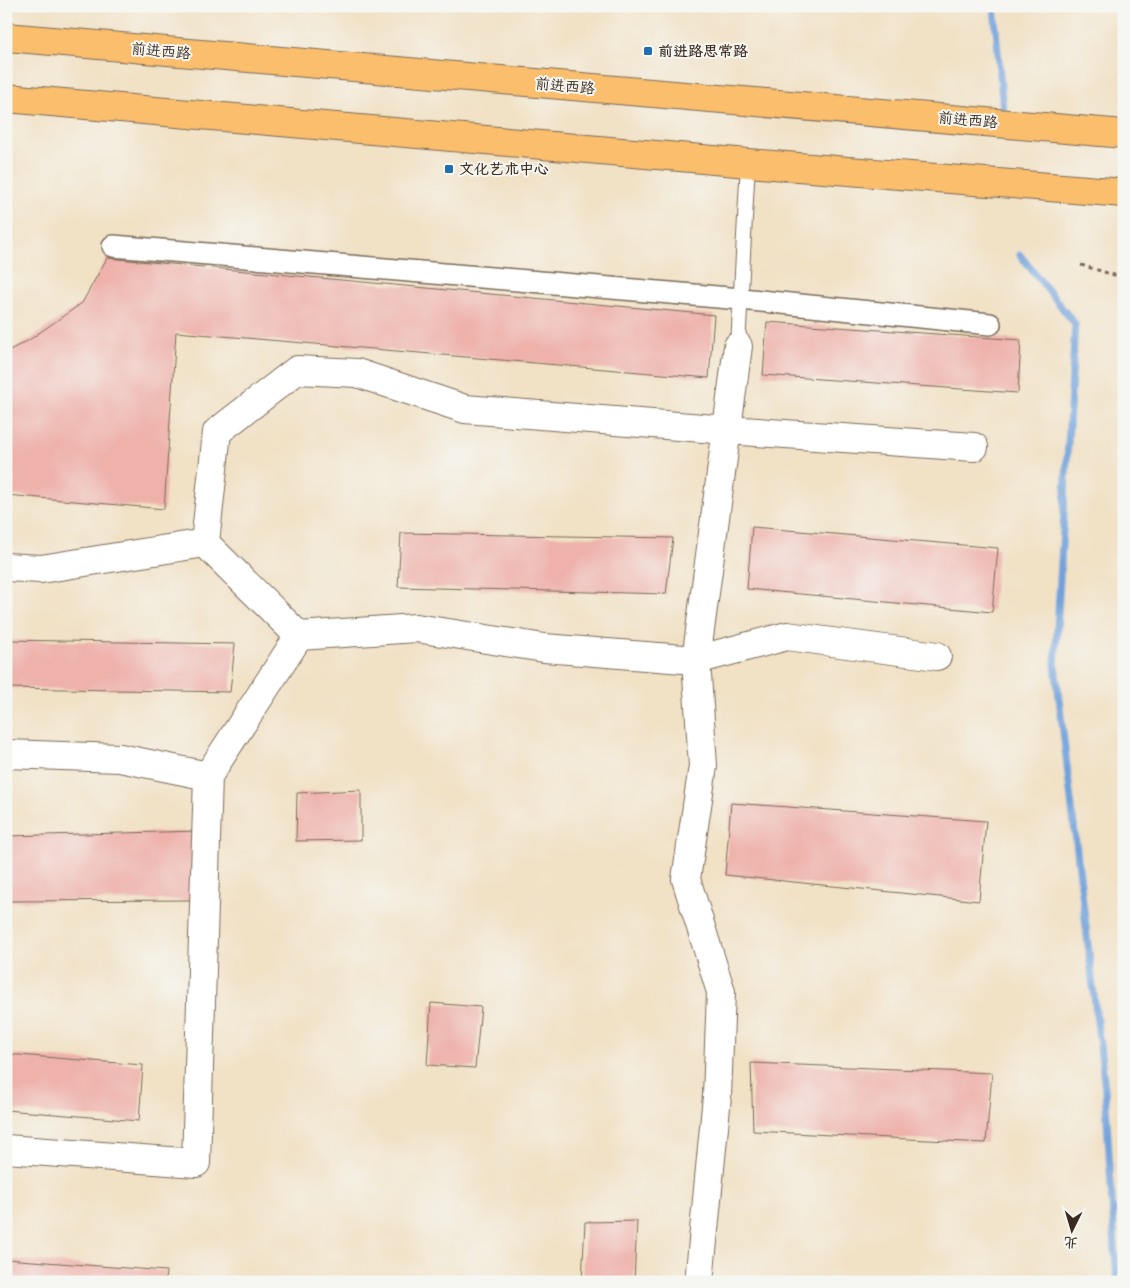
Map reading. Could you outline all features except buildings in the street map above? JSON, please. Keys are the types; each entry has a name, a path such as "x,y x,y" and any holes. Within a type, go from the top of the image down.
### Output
{"main road":[{"name":"前进西路","path":"6,38 1124,134"},
{"path":"6,98 748,163 1124,193"}],"street":[{"path":"113,246 740,299 990,324"},
{"path":"699,1282 717,1096 721,992 686,879 703,766 696,660 738,346"},
{"path":"205,543 217,432 297,370 357,373 465,409 974,447"},
{"path":"6,567 41,569 205,543"},
{"path":"205,543 299,636 416,628 544,648 696,660 787,636 937,656"},
{"path":"6,1149 196,1163 208,776 299,636"},
{"path":"6,754 120,758 208,776"}],"lane":[{"path":"738,346 748,163"}],"path":[{"path":"1081,265 1124,278"},
{"path":"1124,629 1121,648 1124,704"}],"waterway":[{"path":"994,6 1003,110"},
{"path":"1020,255 1075,324 1055,664 1105,1089 1117,1282"}],"place":[{"name":"前进路思常路","path":"648,51"},
{"name":"文化艺术中心","path":"449,169"}]}
